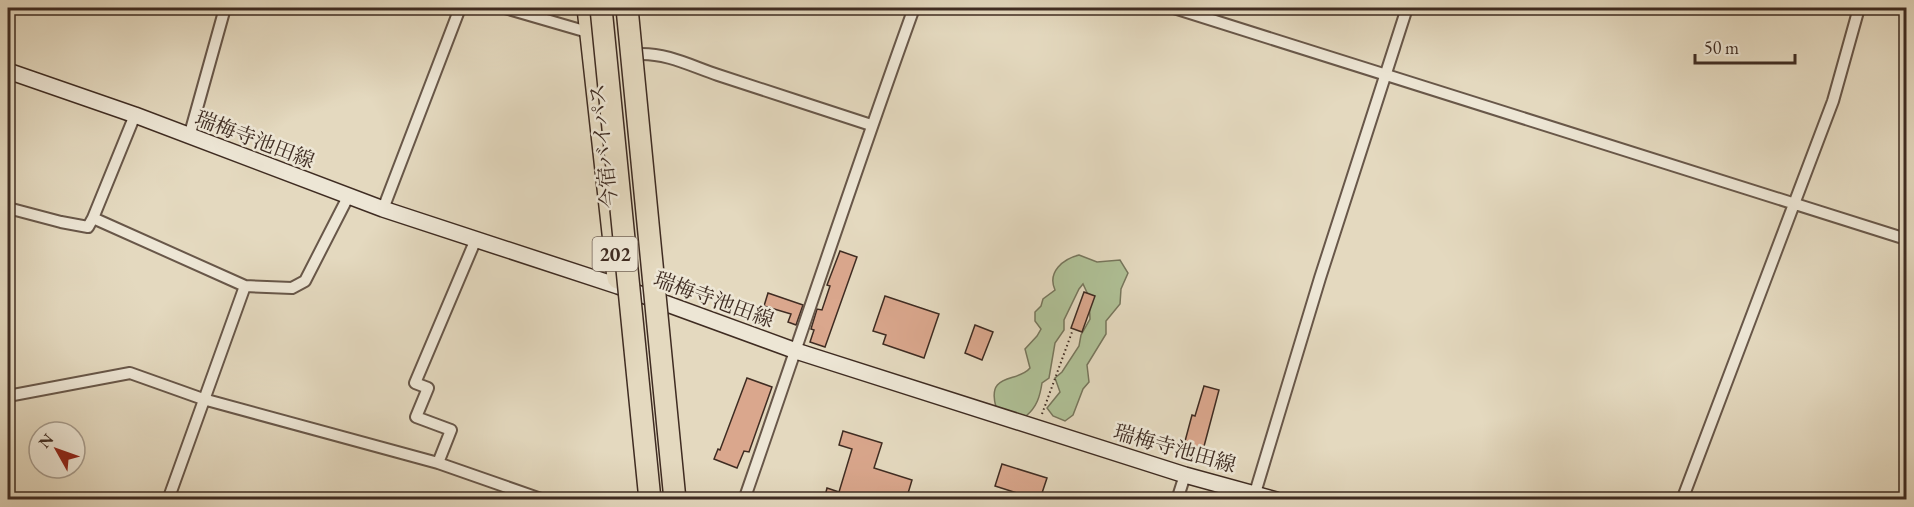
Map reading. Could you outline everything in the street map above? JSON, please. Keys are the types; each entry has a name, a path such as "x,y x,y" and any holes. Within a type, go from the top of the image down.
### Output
{"highway":[{"name":"今宿バイパス","path":"588,8 618,286 636,421 642,500"},
{"path":"602,8 650,500"},
{"path":"627,8 675,500"},
{"name":"202","path":"634,8 684,500"}],"main road":[{"name":"瑞梅寺池田線","path":"8,71 135,115 348,197 665,302 796,351 1185,475 1276,500"}],"street":[{"path":"189,137 225,8"},
{"path":"383,209 460,8"},
{"path":"505,8 591,33"},
{"path":"744,500 914,8"},
{"path":"1174,8 1386,73 1906,239"},
{"path":"1255,493 1320,278 1407,8"},
{"path":"1682,500 1833,101 1859,8"},
{"path":"1902,8 1906,9"},
{"path":"639,54 654,53 666,56 872,125"},
{"path":"8,208 88,227 135,115"},
{"path":"93,218 245,286 292,288 305,281 348,197"},
{"path":"438,463 451,430 416,417 428,388 415,383 476,239"},
{"path":"168,500 245,286"},
{"path":"8,396 130,373 203,399 438,463 544,500"},
{"path":"1178,500 1185,475"}],"path":[{"path":"1041,417 1072,332"}],"green space":[{"path":"1079,255 1097,262 1120,260 1128,273 1121,289 1120,304 1106,321 1106,334 1087,365 1089,382 1083,389 1073,415 1065,421 1053,416 1047,408 1060,392 1055,378 1062,372 1079,346 1081,335 1090,319 1089,297 1083,284 1064,320 1064,330 1055,343 1049,378 1042,383 1033,409 1026,416 996,407 995,388 999,383 1025,373 1030,368 1025,349 1041,329 1035,321 1035,312 1041,306 1043,299 1055,290 1053,278 1055,272 1062,263"}],"building":[{"path":"840,251 857,257 825,347 810,342 814,330 811,329 817,309 822,310 830,286 827,285"},
{"path":"1084,292 1095,296 1082,332 1071,328"},
{"path":"768,293 803,305 796,325 788,322 791,314 764,306"},
{"path":"885,296 939,314 924,358 883,344 886,335 873,331"},
{"path":"975,325 993,332 982,360 965,353"},
{"path":"747,378 772,387 749,452 744,451 737,468 714,459 718,449 720,450"},
{"path":"1204,386 1219,390 1203,450 1184,445 1192,415 1195,416"},
{"path":"843,431 882,443 874,468 912,480 906,500 824,500 827,488 839,492 852,449 839,445"},
{"path":"1002,464 1047,478 1040,499 1033,497 1032,500 1015,500 1017,493 995,486"}]}
